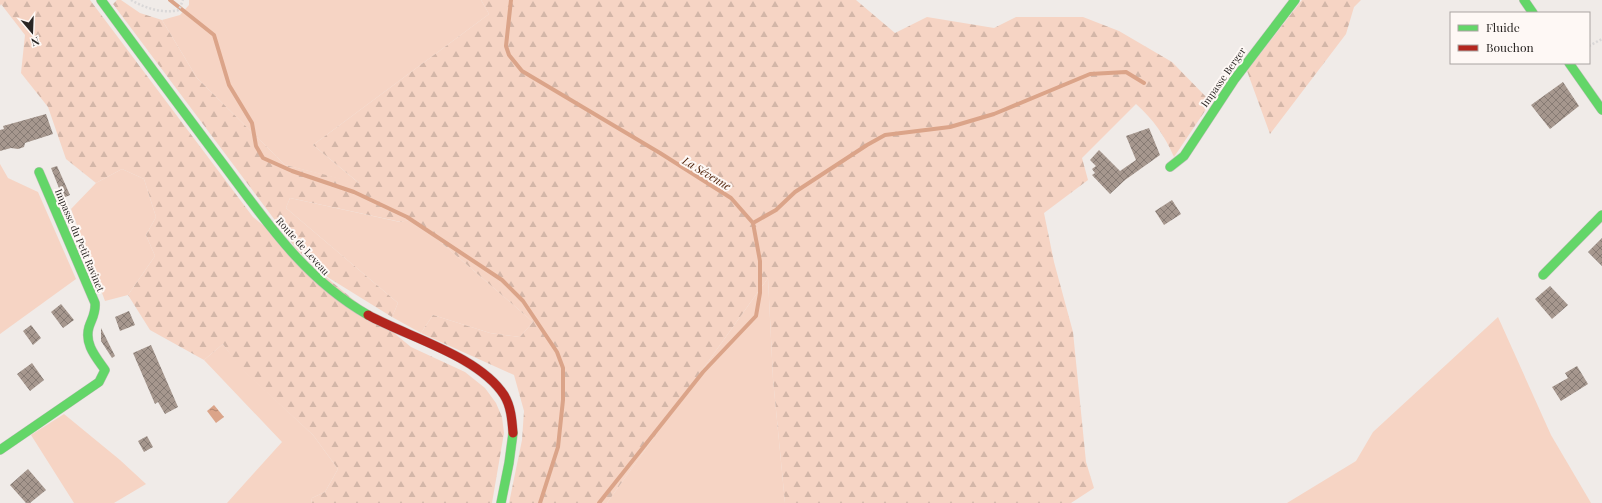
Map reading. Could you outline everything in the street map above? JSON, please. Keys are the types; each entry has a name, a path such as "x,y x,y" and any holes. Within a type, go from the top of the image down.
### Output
{"street":[{"name":"Route de Leveau","path":"101,0 142,58 268,224 302,265 342,299 373,318 473,365 495,383 505,397 511,410 513,424 501,503"},
{"name":"Impasse Berger","path":"1170,167 1187,151 1234,80 1295,0"},
{"path":"1524,0 1532,12"},
{"path":"1570,64 1602,110"},
{"name":"Impasse du Petit Ravinet","path":"0,450 40,424 99,382 105,370 91,350 87,336 96,313 95,303 39,172"},
{"path":"1544,275 1602,215"}],"path":[{"path":"131,0 142,7 168,13 178,10 183,0"},
{"path":"1590,45 1602,39"}],"green space":[{"path":"0,0 90,0 253,217 411,347 465,372 485,388 496,403 502,417 504,433 492,503 311,503 312,498 325,492 338,469 313,435 239,367 223,344 204,360 150,330 128,295 155,256 146,235 156,217 144,179 122,169 96,183 66,159 48,107 21,73 25,35 1,4 0,6"},
{"path":"117,0 121,0 140,13 162,20 197,78 285,165 359,183 313,145 489,14 481,0 856,0 895,33 927,17 994,28 1016,17 1083,17 1119,31 1172,62 1211,102 1174,157 1158,128 1136,104 1082,158 1088,180 1044,213 1054,262 1073,332 1086,462 1094,488 1071,503 785,503 773,379 768,278 607,503 509,503 522,440 524,411 514,375 421,333 433,315 490,333 520,337 533,322 414,219 401,222 290,198 286,208 398,303 392,317 329,278 298,251 113,4"},
{"path":"189,0 481,0 489,14 313,145 360,184 285,165 197,78 162,20 180,15 189,5"},
{"path":"1302,0 1361,0 1354,7 1346,34 1270,134 1247,71"},
{"path":"0,164 8,178 38,192 76,279 0,334"},
{"path":"122,169 144,179 156,217 146,235 155,256 128,295 105,301 71,209 96,183"},
{"path":"290,198 400,222 414,219 533,322 520,337 490,333 433,315 421,333 392,317 398,303 286,208"},
{"path":"768,278 773,379 785,503 607,503"},
{"path":"1498,317 1551,435 1591,503 1287,503 1356,461 1373,432"},
{"path":"223,344 240,367 313,435 338,469 325,492 312,498 311,503 227,503 282,442 204,360"},
{"path":"64,414 120,460 146,484 114,503 74,503 31,435"}],"water":[{"path":"214,405 224,417 216,423 207,411"}],"building":[{"path":"1563,82 1579,106 1550,129 1531,105"},
{"path":"46,114 53,134 25,143 24,147 18,149 11,148 0,151 0,130 4,129 3,126"},
{"path":"1149,128 1160,155 1125,180 1110,194 1092,175 1095,173 1092,169 1096,166 1090,160 1099,150 1120,171 1136,160 1126,136"},
{"path":"57,166 70,195 63,198 51,168"},
{"path":"1172,200 1181,214 1164,225 1155,211"},
{"path":"1602,238 1602,266 1588,252"},
{"path":"1550,286 1568,305 1552,319 1535,299"},
{"path":"61,304 74,320 63,328 51,312"},
{"path":"129,311 135,325 120,331 115,317"},
{"path":"31,325 41,338 33,345 23,331"},
{"path":"101,328 115,356 112,358 101,341"},
{"path":"151,345 178,407 165,414 158,402 155,404 133,353"},
{"path":"32,363 44,380 30,391 17,374"},
{"path":"1577,366 1588,384 1561,401 1552,387 1568,378 1565,373"},
{"path":"147,436 153,447 144,452 138,441"},
{"path":"28,469 46,490 30,503 26,503 10,485"}],"waterway":[{"path":"170,0 214,35 229,85 252,123 256,146 263,158 292,171 354,192 407,217 502,280 523,301 557,352 563,368 563,400 558,447 540,503"},
{"name":"La Sévenne","path":"511,0 506,46 509,55 522,71 660,153 731,198 753,223 760,261 760,293 756,316 703,372 599,503"},
{"path":"753,223 776,210 795,192 885,135 950,127 994,114 1090,74 1126,72 1144,83"}],"traffic: fast":[{"path":"101,0 250,200 284,243 322,282 344,300 368,315"},
{"path":"1170,167 1184,156 1234,80 1295,0"},
{"path":"1524,0 1532,12"},
{"path":"1570,64 1602,110"},
{"path":"0,450 99,382 105,370 89,345 88,339 89,327 94,313 95,303 39,172"},
{"path":"1543,275 1602,215"},
{"path":"501,503 513,433"}],"traffic: jam":[{"path":"368,315 461,358 493,381 504,395 508,404 511,413 513,433"}]}
